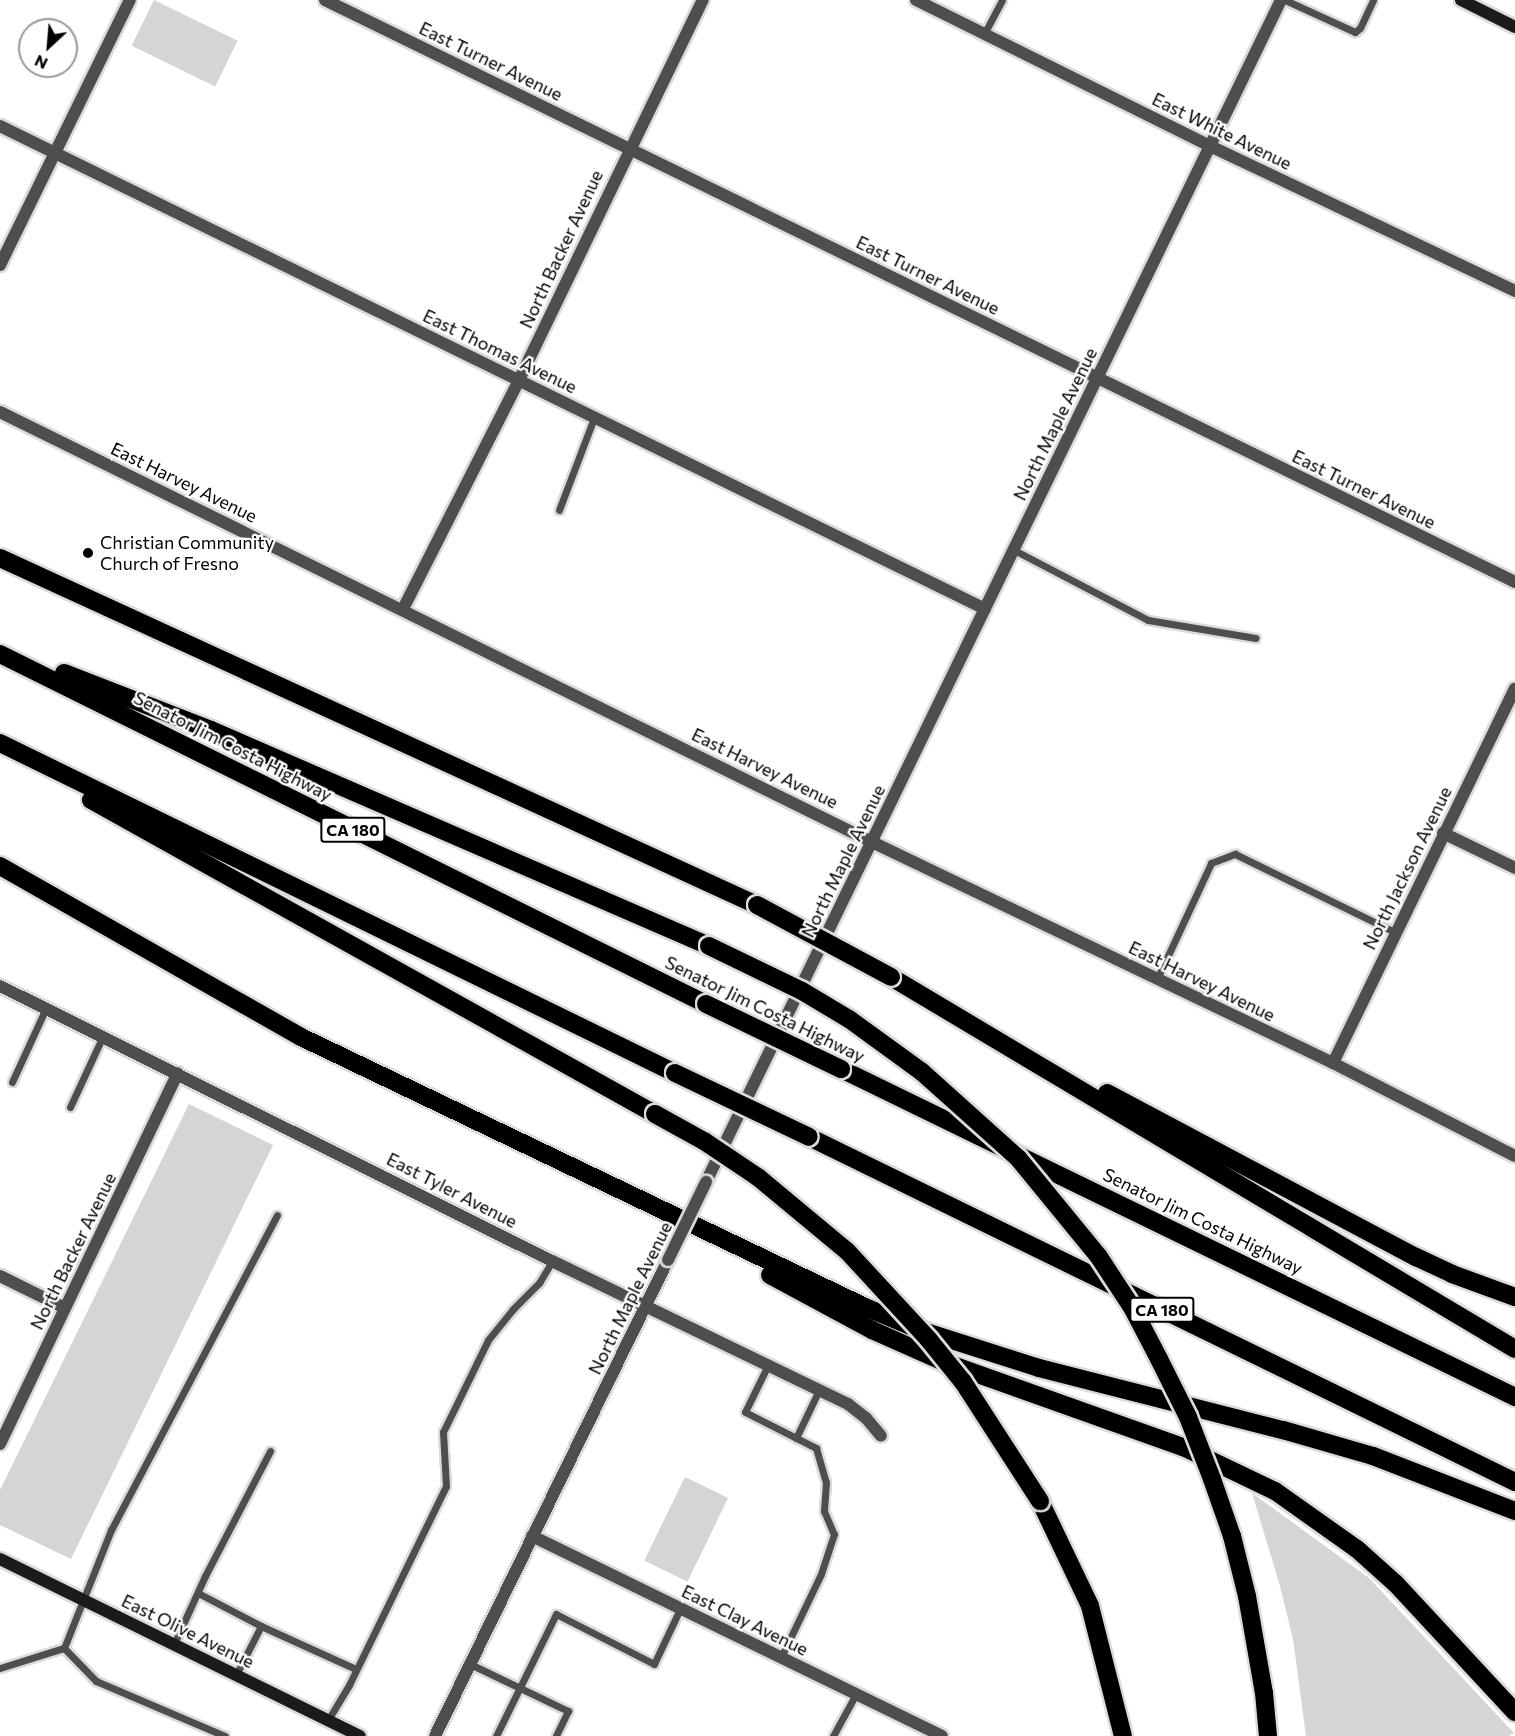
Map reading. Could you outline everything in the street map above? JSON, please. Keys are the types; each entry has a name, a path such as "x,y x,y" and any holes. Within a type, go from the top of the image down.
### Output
{"highway":[{"path":"0,558 757,905 1328,1212 1452,1274 1515,1297"},
{"path":"0,648 211,730 709,946 802,991 849,1019 922,1072 1018,1158 1098,1257 1133,1309 1188,1417 1232,1536 1247,1596 1262,1683 1268,1736"},
{"name":"Senator Jim Costa Highway","path":"0,654 706,1004 1515,1397"},
{"name":"CA 180","path":"0,743 1515,1482"},
{"path":"0,749 704,1141 759,1178 847,1251 929,1340 963,1382 1040,1501 1090,1606 1123,1736"},
{"path":"0,868 301,1036 830,1291 920,1330 1039,1368 1283,1430 1373,1456 1515,1511"},
{"path":"891,977 1515,1349"},
{"path":"630,1196 822,1304 911,1348 979,1376 1183,1447 1275,1491 1357,1548 1396,1584 1515,1712"}],"main road":[{"path":"1461,0 1515,27"},
{"name":"East Olive Avenue","path":"0,1559 360,1736"}],"street":[{"path":"0,265 130,0"},
{"name":"East Turner Avenue","path":"325,0 1515,582"},
{"name":"North Backer Avenue","path":"403,609 519,380 703,0"},
{"name":"East White Avenue","path":"916,0 1210,146 1515,291"},
{"name":"North Maple Avenue","path":"435,1736 1283,0"},
{"name":"East Thomas Avenue","path":"0,126 985,609"},
{"name":"East Harvey Avenue","path":"0,412 872,842 1332,1063 1515,1156"},
{"name":"North Jackson Avenue","path":"1332,1063 1443,832 1515,689"},
{"path":"1443,832 1515,868"},
{"name":"East Tyler Avenue","path":"1,988 178,1073 552,1261 848,1404 866,1418 881,1436"},
{"name":"North Backer Avenue","path":"0,1444 178,1073"},
{"path":"0,1276 66,1308"},
{"name":"East Clay Avenue","path":"532,1536 942,1736"}],"lane":[{"path":"984,34 1002,0"},
{"path":"1283,0 1355,32 1360,28 1373,0"},
{"path":"559,510 594,417"},
{"path":"1014,550 1148,620 1255,638"},
{"path":"1156,979 1211,863 1235,854 1395,932"},
{"path":"12,1082 46,1008"},
{"path":"70,1107 103,1036"},
{"path":"64,1648 81,1599 111,1530 278,1215"},
{"path":"328,1720 356,1669 446,1486 443,1432 488,1340 513,1309 539,1283 552,1261"},
{"path":"768,1365 745,1412 816,1448 826,1482 824,1511 834,1534 821,1575 781,1658"},
{"path":"796,1438 819,1390"},
{"path":"174,1644 270,1451"},
{"path":"198,1593 261,1626 356,1669"},
{"path":"496,1736 556,1614 654,1664 680,1609"},
{"path":"236,1675 261,1626"},
{"path":"0,1668 64,1648"},
{"path":"64,1648 96,1681 225,1736"},
{"path":"470,1664 568,1711 556,1736"},
{"path":"833,1736 856,1694"}],"shaded area":[{"path":"154,0 238,41 215,87 132,46"},
{"path":"189,1104 273,1145 71,1559 0,1525 0,1490"},
{"path":"685,1477 728,1498 687,1582 644,1561"},
{"path":"1252,1493 1369,1578 1514,1733 1509,1736 1306,1736 1293,1639 1280,1586"}],"place":[{"name":"Christian Community Church of Fresno","path":"88,553"}]}
